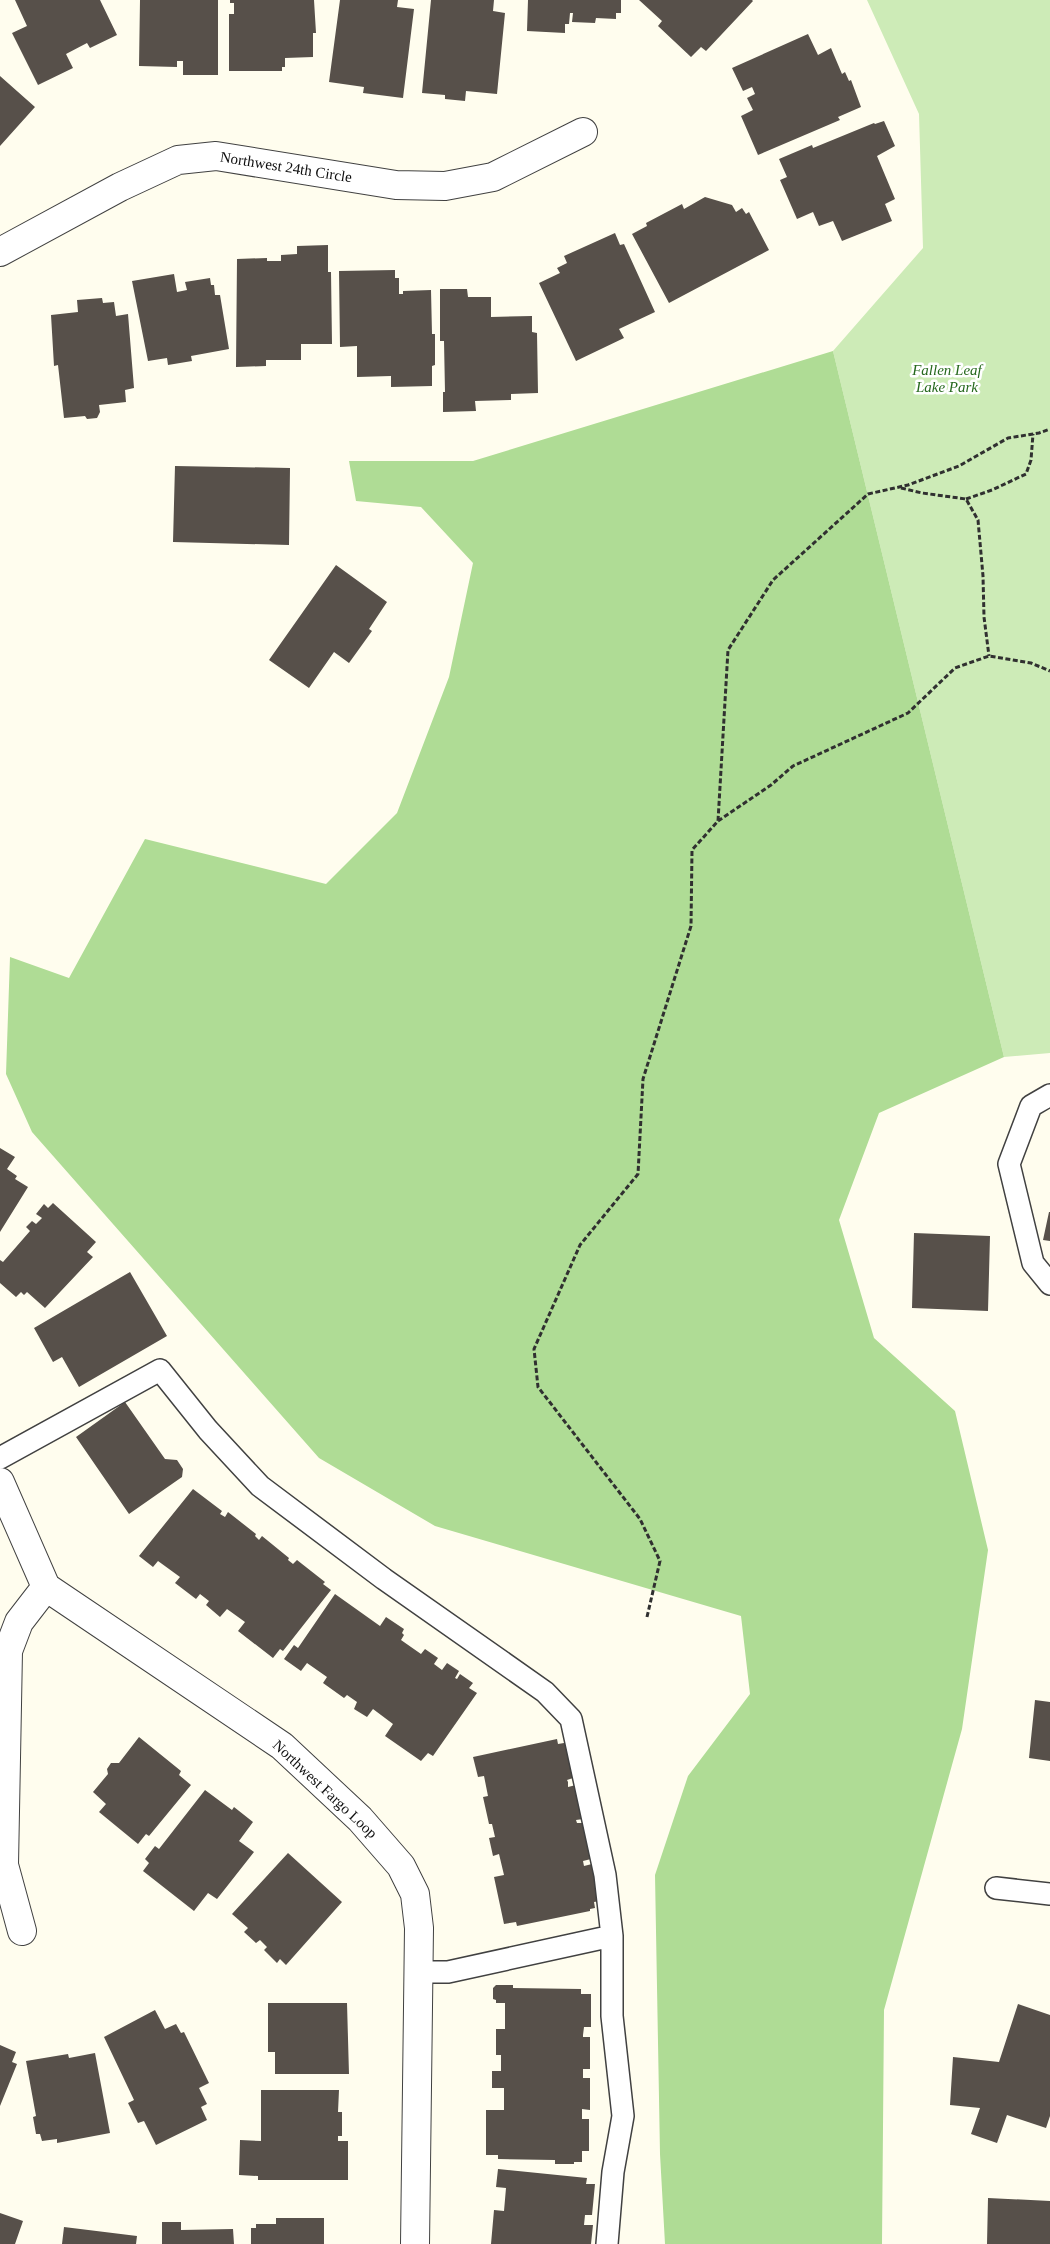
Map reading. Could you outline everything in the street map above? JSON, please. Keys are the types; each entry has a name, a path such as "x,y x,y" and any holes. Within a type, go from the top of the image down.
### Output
{"street":[{"name":"Northwest 24th Circle","path":"0,252 120,187 178,160 216,156 396,185 445,186 493,177 583,132"},
{"path":"0,1482 46,1587 19,1622 8,1651 4,1865 22,1931"},
{"name":"Northwest Fargo Loop","path":"46,1587 282,1746 360,1819 401,1866 415,1894 419,1928 416,2244"}],"lane":[{"path":"1050,1095 1031,1106 1009,1164 1033,1263 1050,1284"},
{"path":"0,1458 160,1370 208,1430 260,1486 384,1579 546,1692 571,1719 605,1875 612,1936 612,2016 623,2116 612,2172 607,2244"},
{"path":"996,1888 1050,1894"},
{"path":"418,1972 448,1972 612,1936"}],"path":[{"path":"718,821 728,650 773,580 868,494 899,487 959,466 1008,438 1050,429"},
{"path":"899,487 922,494 966,499 992,490 1026,474 1031,460 1033,434"},
{"path":"966,499 978,520 988,656"},
{"path":"647,1617 660,1561 640,1519 538,1387 534,1349 580,1245 638,1174 642,1079 691,926 692,850 718,821 771,785 793,766 908,714 956,668 988,656 1031,663 1050,671"}],"green space":[{"name":"Fallen Leaf Lake Park","path":"867,0 1050,0 1050,1053 1004,1057 833,351 923,248 919,114"},
{"path":"833,351 1004,1057 879,1113 839,1220 874,1338 955,1411 988,1550 962,1729 884,2010 882,2244 665,2244 660,2154 655,1875 688,1776 750,1694 741,1616 435,1526 319,1458 32,1132 6,1074 10,957 69,978 145,839 326,884 397,813 449,677 473,563 421,507 356,501 349,461 473,461"}],"building":[{"path":"15,0 100,0 117,35 90,48 87,43 66,54 73,68 38,85 12,33 27,26"},
{"path":"140,0 218,0 218,75 183,75 183,61 177,61 177,67 139,66"},
{"path":"230,0 314,0 316,33 313,33 313,57 285,58 285,67 282,67 282,71 229,71 229,14 234,14 234,3 230,3"},
{"path":"340,0 398,0 397,7 414,9 403,98 363,93 364,87 329,82"},
{"path":"431,0 494,0 493,11 505,13 497,94 466,91 465,101 445,99 445,95 422,93"},
{"path":"528,0 621,0 621,13 616,13 616,19 596,18 595,23 572,22 573,13 570,13 569,24 565,24 565,33 527,31"},
{"path":"639,0 753,1 706,51 701,47 691,57 658,26 662,21"},
{"path":"808,34 818,55 831,48 842,74 845,72 849,81 851,80 861,107 838,117 840,120 758,155 741,116 753,110 747,98 755,94 752,87 743,91 732,68"},
{"path":"0,76 35,107 0,146"},
{"path":"884,121 895,146 877,156 895,199 885,204 892,221 842,241 833,221 819,226 813,212 797,219 780,180 787,177 779,159 812,145 813,148 874,123"},
{"path":"705,197 732,205 736,212 742,208 746,214 749,212 769,250 669,303 632,234 647,226 646,223 682,204 684,209"},
{"path":"615,233 620,245 624,244 655,312 619,329 624,338 576,361 539,283 560,273 557,268 567,263 564,256"},
{"path":"328,245 328,272 331,272 332,344 301,344 301,360 266,360 266,366 236,367 237,259 267,258 267,261 281,261 281,255 297,254 297,246"},
{"path":"395,270 395,278 399,278 399,294 403,294 403,291 431,290 432,334 435,334 435,365 432,366 432,386 391,387 391,376 357,377 357,346 340,347 339,271"},
{"path":"174,274 177,292 187,290 185,282 210,278 211,285 214,285 215,295 220,295 229,349 191,356 192,361 168,365 167,358 148,361 132,281"},
{"path":"440,289 467,289 468,297 491,297 491,317 532,316 532,332 537,333 538,393 511,394 511,400 475,401 476,411 443,412 443,392 445,392 444,341 440,341"},
{"path":"102,298 103,303 114,302 116,316 128,314 134,388 125,390 126,402 99,405 100,412 97,418 87,419 85,416 64,418 58,365 54,366 51,315 78,312 77,300"},
{"path":"175,466 290,468 289,545 173,542"},
{"path":"336,565 387,602 369,629 372,631 349,663 334,652 309,688 269,660"},
{"path":"0,1148 15,1157 7,1169 17,1176 15,1179 28,1187 0,1232"},
{"path":"53,1203 96,1242 87,1252 93,1257 45,1308 27,1292 24,1295 21,1292 16,1297 0,1283 0,1260 3,1262 30,1231 26,1227 32,1221 36,1224 42,1218 36,1214 44,1204 48,1208"},
{"path":"1050,1212 1050,1241 1043,1240"},
{"path":"914,1233 990,1236 988,1311 912,1308"},
{"path":"130,1272 167,1336 79,1387 62,1357 53,1362 34,1328"},
{"path":"125,1402 165,1459 177,1460 183,1469 182,1477 129,1514 76,1437"},
{"path":"193,1489 222,1511 220,1514 225,1517 228,1512 256,1534 255,1536 259,1540 262,1536 289,1558 288,1560 293,1564 297,1560 325,1582 323,1584 331,1590 283,1651 280,1649 273,1658 238,1631 245,1622 227,1609 220,1617 206,1605 209,1601 200,1594 196,1599 175,1583 180,1577 158,1561 153,1567 139,1556"},
{"path":"335,1594 380,1626 386,1617 404,1629 402,1633 404,1635 401,1640 421,1654 425,1649 438,1658 434,1664 442,1670 447,1663 459,1671 455,1678 457,1679 460,1674 473,1683 469,1688 477,1693 433,1756 428,1753 421,1761 385,1736 393,1724 373,1709 367,1717 354,1709 357,1702 347,1695 344,1698 323,1683 327,1677 307,1663 301,1671 284,1659 294,1645 298,1648"},
{"path":"1035,1700 1050,1702 1050,1761 1029,1758"},
{"path":"139,1737 181,1771 179,1775 191,1785 149,1836 146,1834 138,1844 99,1812 106,1804 93,1792 108,1774 107,1769 111,1763 119,1763"},
{"path":"557,1739 558,1744 570,1742 573,1778 567,1780 568,1787 576,1785 583,1819 576,1820 577,1823 583,1823 591,1859 583,1861 584,1866 592,1864 600,1901 594,1902 595,1908 590,1909 590,1911 517,1926 516,1922 504,1924 494,1877 504,1875 499,1854 493,1856 489,1838 495,1837 492,1824 489,1824 483,1797 488,1796 484,1776 478,1777 473,1757"},
{"path":"205,1790 232,1810 234,1807 253,1822 239,1841 254,1852 217,1899 208,1893 194,1911 143,1871 149,1863 145,1859 155,1846 159,1849"},
{"path":"288,1853 342,1902 286,1965 280,1959 277,1963 264,1950 267,1947 260,1940 256,1943 244,1932 248,1928 232,1914"},
{"path":"496,1985 513,1985 513,1988 581,1989 581,1994 591,1994 591,2027 584,2027 583,2035 583,2037 590,2037 590,2069 583,2069 583,2078 590,2078 590,2110 582,2109 582,2119 589,2119 589,2151 582,2151 582,2162 555,2164 555,2160 498,2159 498,2155 486,2155 486,2110 504,2110 504,2088 492,2088 492,2071 501,2071 501,2055 496,2055 496,2029 505,2029 505,2003 496,2003 496,2000 493,1999 493,1988"},
{"path":"268,2003 347,2003 349,2074 275,2074 275,2052 268,2052"},
{"path":"1018,2004 1050,2015 1050,2116 1046,2128 1007,2115 997,2143 971,2134 980,2108 950,2105 953,2057 999,2062"},
{"path":"155,2010 165,2029 176,2024 181,2033 184,2032 209,2083 199,2088 207,2104 201,2107 207,2120 156,2145 144,2121 138,2123 128,2103 134,2100 104,2037"},
{"path":"0,2045 16,2052 12,2062 17,2064 0,2106"},
{"path":"95,2053 110,2133 57,2143 57,2139 42,2141 40,2134 36,2134 33,2117 36,2116 26,2061 68,2054 69,2058"},
{"path":"261,2090 339,2090 338,2112 342,2112 342,2136 338,2136 338,2141 348,2141 348,2180 258,2180 258,2176 239,2175 240,2140 261,2141"},
{"path":"498,2169 587,2178 586,2184 595,2184 592,2215 585,2215 584,2225 593,2225 591,2244 491,2244 494,2210 504,2211 506,2188 496,2187"},
{"path":"988,2198 1050,2201 1050,2244 987,2244"},
{"path":"0,2213 23,2221 15,2244 0,2244"},
{"path":"276,2218 324,2218 324,2244 251,2244 251,2228 256,2228 256,2224 276,2224"},
{"path":"162,2222 181,2222 181,2230 233,2229 234,2244 162,2244"},
{"path":"64,2227 137,2236 136,2244 62,2244"}]}
